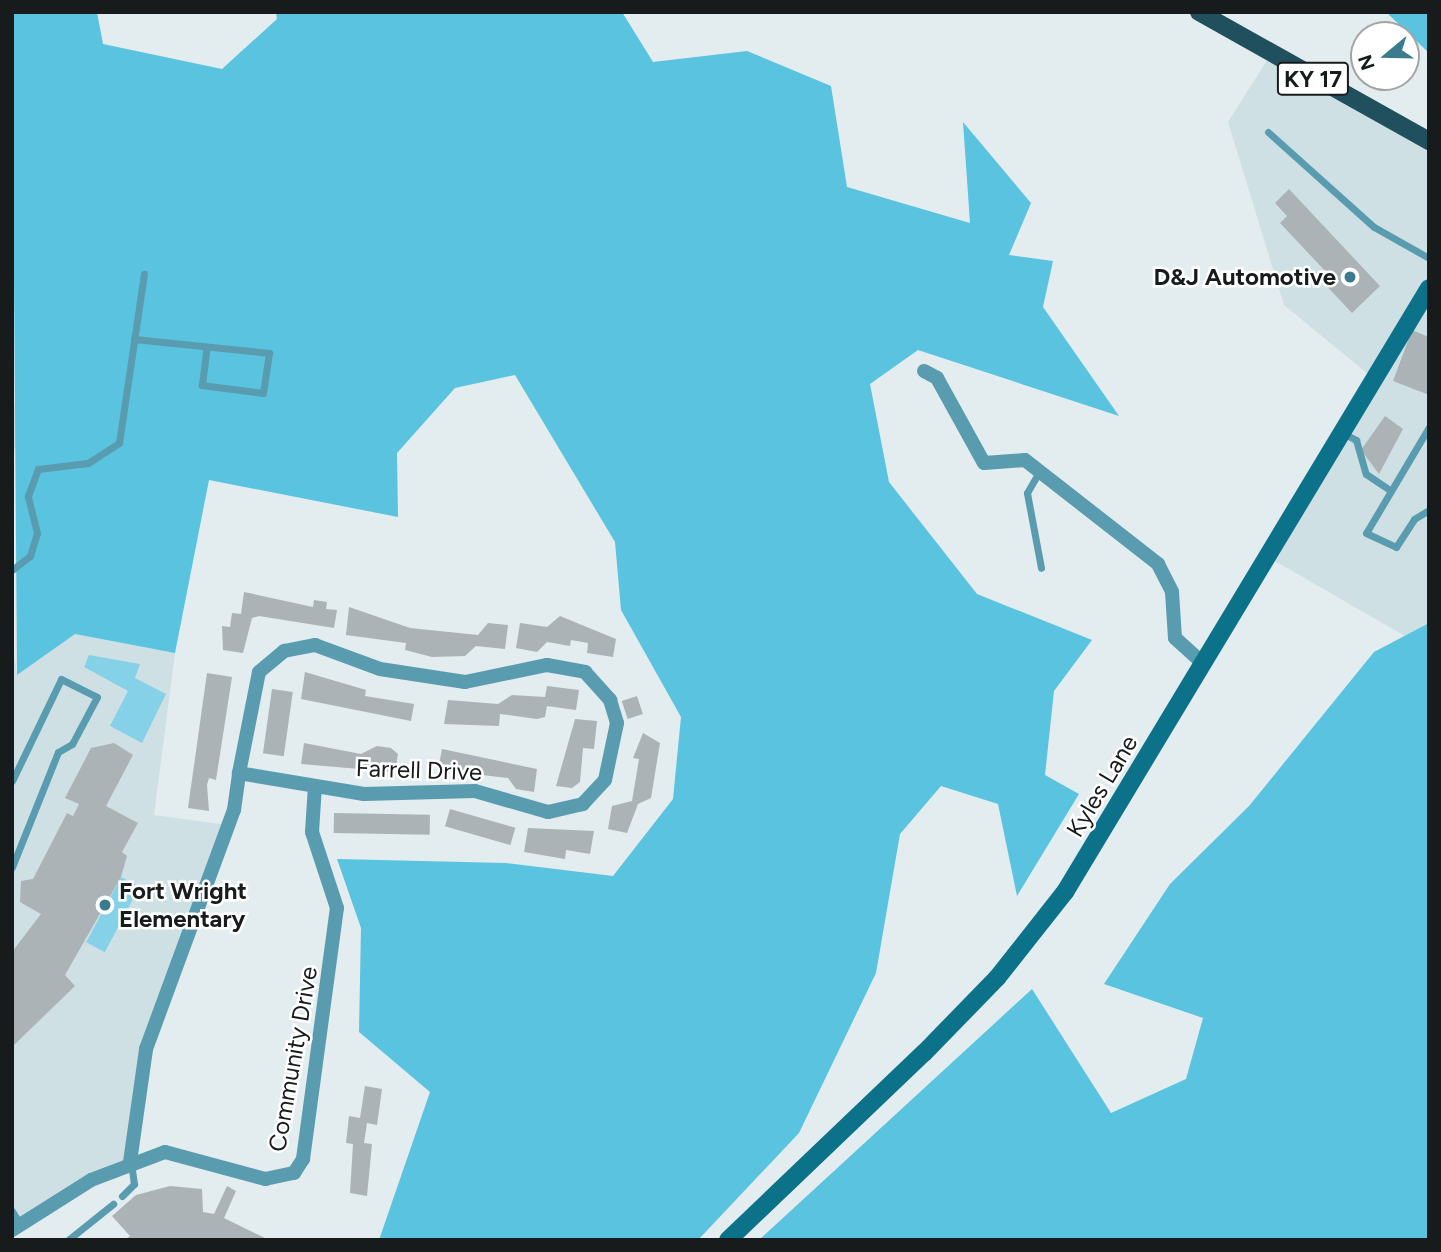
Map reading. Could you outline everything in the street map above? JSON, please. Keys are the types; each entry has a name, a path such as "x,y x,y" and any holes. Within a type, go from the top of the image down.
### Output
{"main road":[{"name":"KY 17","path":"1199,12 1429,141"},
{"name":"Kyles Lane","path":"728,1240 924,1053 1031,937 1083,866 1343,432 1424,307 1429,288"}],"street":[{"path":"924,371 937,378 984,463 1025,460 1168,576 1175,638 1203,663"},
{"name":"Farrell Drive","path":"131,1162 146,1049 234,810 239,773 259,672 293,647 315,645 380,669 465,682 536,666 571,666 601,687 617,723 605,780 592,797 564,811 532,810 475,791 391,794 315,786 239,773"},
{"name":"Community Drive","path":"131,1162 183,1154 219,1170 283,1179 303,1159 337,908 312,832 315,786"},
{"path":"16,1227 131,1162"}],"lane":[{"path":"1268,132 1374,227 1429,258"},
{"path":"12,570 30,556 37,533 28,496 38,469 88,463 119,443 144,274"},
{"path":"134,340 270,353 263,393 201,385 207,347"},
{"path":"1429,427 1366,533 1396,547 1429,509"},
{"path":"1343,432 1356,440 1366,474 1390,490"},
{"path":"1039,471 1027,493 1041,568"},
{"path":"12,780 61,679 97,697 72,744 58,752 15,853 12,867"},
{"path":"12,844 15,853"},
{"path":"122,1196 134,1184 131,1162"},
{"path":"68,1240 113,1204"},
{"path":"12,1211 16,1227"}],"shaded area":[{"path":"12,12 97,12 103,44 222,69 277,19 276,12 622,12 653,62 747,51 831,86 847,187 970,223 963,122 1031,203 1009,255 1053,261 1043,307 1119,416 918,350 870,384 889,482 977,594 1092,640 1054,691 1045,775 1079,794 1017,896 998,804 941,786 900,834 876,973 799,1133 698,1240 379,1240 430,1092 359,1032 361,928 337,859 506,863 613,876 673,799 681,717 621,610 615,542 515,375 455,388 397,453 398,517 209,480 175,653 75,634 17,675"},
{"path":"1386,12 1429,12 1429,53 1420,44 1420,21 1395,21"},
{"path":"1271,54 1429,141 1429,623 1405,636 1268,557 1374,379 1284,305 1228,122"},
{"path":"12,393 20,431 12,458"},
{"path":"1429,623 1429,1240 759,1240 1032,989 1111,1113 1186,1079 1203,1018 1104,984 1170,884 1249,806 1374,652"},
{"name":"Fort Wright Elementary","path":"75,634 175,653 154,815 228,825 146,1049 130,1162 12,1230 12,638 17,675"},
{"path":"89,655 140,664 135,678 166,694 142,743 110,726 128,691 84,667"},
{"path":"121,877 140,887 105,952 86,942"}],"building":[{"path":"1289,189 1380,286 1352,313 1320,279 1327,273 1280,223 1287,216 1275,203"},
{"path":"1412,330 1429,337 1429,395 1393,381"},
{"path":"1385,416 1403,429 1379,474 1361,450"},
{"path":"244,592 313,607 314,600 327,602 326,609 337,610 334,628 259,616 252,618 243,653 223,650 222,626 230,627 232,613 241,614"},
{"path":"349,607 410,628 478,635 488,623 508,625 505,649 476,646 465,656 432,657 405,650 406,643 346,635"},
{"path":"560,616 616,639 613,657 587,653 588,643 571,640 570,646 547,642 537,652 516,648 520,623 547,627"},
{"path":"305,672 366,690 365,696 414,704 411,721 301,699"},
{"path":"207,673 232,677 216,780 209,778 207,785 209,811 188,808"},
{"path":"547,686 579,690 576,710 547,706 545,717 537,719 500,714 499,726 444,724 448,700 498,704 512,695 545,697"},
{"path":"272,689 293,692 284,756 263,753"},
{"path":"637,696 643,714 628,719 622,701"},
{"path":"575,719 597,721 594,749 583,748 580,782 572,788 556,786"},
{"path":"643,733 660,743 651,798 638,804 627,833 608,829 612,806 632,801 639,759 633,758"},
{"name":"Fort Wright Elementary","path":"114,743 133,755 106,806 138,823 122,852 127,856 121,877 65,975 75,986 12,1047 12,952 41,914 20,902 21,881 33,879 67,813 73,816 79,804 65,798 91,748"},
{"path":"304,743 361,754 377,746 391,748 398,754 395,772 301,764"},
{"path":"442,749 537,769 534,792 516,789 508,778 438,770"},
{"path":"450,809 515,828 510,845 445,826"},
{"path":"334,813 430,815 430,835 334,833"},
{"path":"528,828 594,831 590,854 566,850 565,859 524,852"},
{"path":"365,1086 382,1089 377,1125 367,1123 364,1143 372,1144 367,1196 350,1193 353,1144 346,1143 349,1116 360,1118"},
{"path":"170,1186 202,1189 203,1212 214,1214 227,1186 236,1191 224,1218 269,1240 125,1240 130,1236 112,1216 136,1195"}],"place":[{"name":"D&J Automotive","path":"1350,277"},
{"name":"Fort Wright Elementary","path":"105,905"}]}
